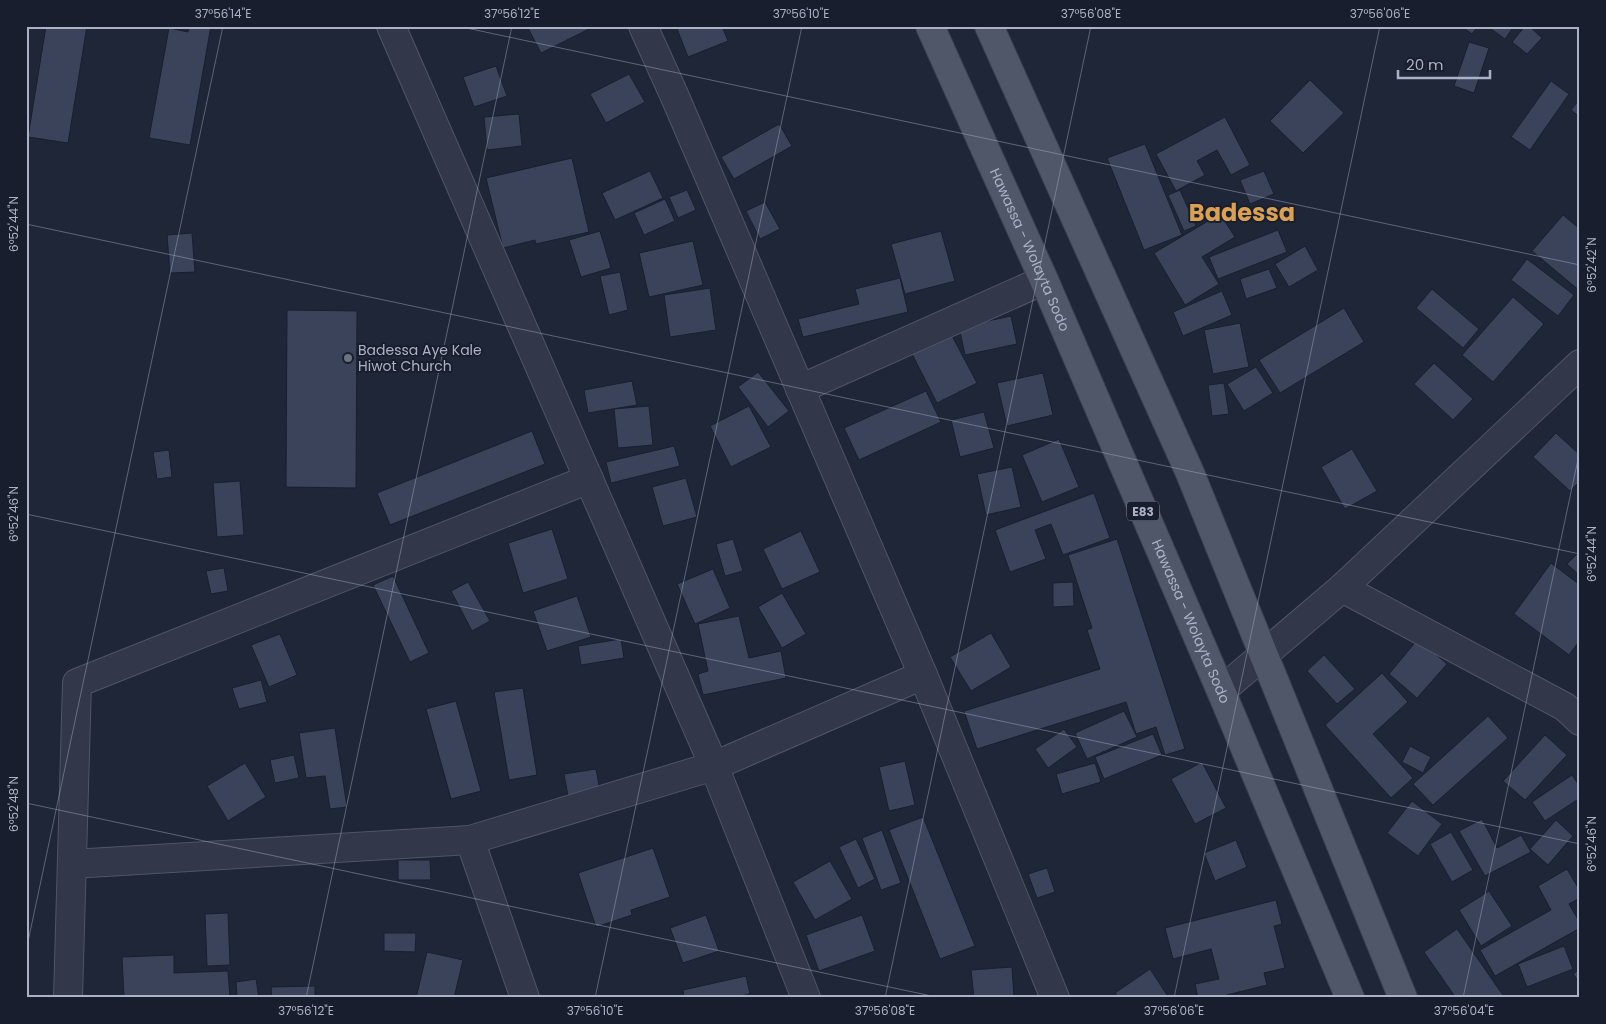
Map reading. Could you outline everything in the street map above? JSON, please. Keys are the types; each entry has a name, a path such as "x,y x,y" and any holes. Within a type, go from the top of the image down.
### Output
{"main road":[{"name":"Hawassa - Wolayta Sodo","path":"930,26 1044,280 1221,691 1350,998"},
{"path":"989,26 1190,473 1404,998"}],"street":[{"path":"391,26 714,766 806,998"},
{"path":"643,26 923,676 1055,998"},
{"path":"800,389 1044,280"},
{"path":"1221,691 1342,588 1580,364"},
{"path":"68,998 77,683 589,479"},
{"path":"1342,588 1575,707"},
{"path":"72,864 470,840 714,766 923,676"},
{"path":"470,840 525,998"}],"building":[{"path":"46,26 87,26 68,143 28,137"},
{"path":"189,26 211,26 190,145 149,138 169,28 188,32"},
{"path":"527,26 595,26 541,53"},
{"path":"676,26 722,26 728,41 688,57"},
{"path":"1461,26 1478,26 1472,34"},
{"path":"1487,26 1514,26 1505,39"},
{"path":"1525,26 1529,26 1542,38 1527,54 1512,42"},
{"path":"1469,42 1489,48 1474,93 1454,86"},
{"path":"496,66 507,96 474,107 463,77"},
{"path":"629,74 645,102 606,123 590,94"},
{"path":"1310,80 1344,113 1303,153 1270,121"},
{"path":"1551,81 1569,94 1530,150 1511,137"},
{"path":"1580,99 1580,117 1571,110"},
{"path":"519,114 522,146 487,150 484,117"},
{"path":"1225,117 1250,165 1231,175 1217,150 1197,161 1205,175 1176,191 1156,154"},
{"path":"779,124 792,146 734,179 721,157"},
{"path":"1145,144 1182,235 1144,250 1107,158"},
{"path":"572,158 589,232 536,244 535,240 503,248 486,178"},
{"path":"650,171 663,198 615,220 602,193"},
{"path":"1264,171 1274,194 1250,204 1240,180"},
{"path":"687,190 696,210 678,218 669,197"},
{"path":"1180,190 1196,226 1184,231 1168,195"},
{"path":"665,199 675,221 644,235 634,213"},
{"path":"765,202 780,229 760,239 746,211"},
{"path":"1220,214 1235,237 1202,257 1219,284 1185,305 1154,253"},
{"path":"1563,215 1580,229 1580,291 1532,251"},
{"path":"1278,230 1287,252 1218,279 1209,257"},
{"path":"600,231 611,268 581,277 569,240"},
{"path":"941,231 955,281 905,294 891,244"},
{"path":"192,233 195,272 170,273 167,235"},
{"path":"693,241 703,285 649,297 639,253"},
{"path":"1305,246 1318,270 1289,287 1275,264"},
{"path":"1527,259 1574,295 1558,316 1511,280"},
{"path":"1269,269 1277,288 1246,299 1240,279"},
{"path":"620,272 628,310 609,315 600,276"},
{"path":"900,278 908,312 803,337 798,319 859,304 855,289"},
{"path":"710,288 716,330 670,337 664,295"},
{"path":"1432,289 1479,329 1463,348 1416,308"},
{"path":"1222,291 1232,315 1183,336 1173,312"},
{"path":"1513,297 1544,324 1493,382 1462,355"},
{"path":"1344,308 1364,342 1280,393 1259,360"},
{"path":"287,310 357,311 356,488 286,487"},
{"path":"1011,316 1017,344 965,355 959,327"},
{"path":"1240,323 1249,367 1213,374 1204,330"},
{"path":"951,334 977,383 937,403 912,354"},
{"path":"1434,363 1473,399 1453,420 1414,384"},
{"path":"1256,367 1273,393 1244,411 1227,384"},
{"path":"758,372 789,411 768,427 738,387"},
{"path":"1043,373 1053,415 1007,426 997,383"},
{"path":"632,381 637,405 588,413 584,390"},
{"path":"1224,383 1229,414 1212,416 1208,385"},
{"path":"926,391 941,422 859,460 844,428"},
{"path":"649,406 653,445 618,448 614,409"},
{"path":"749,406 771,447 731,467 710,426"},
{"path":"984,412 994,448 960,457 951,420"},
{"path":"532,431 545,464 390,525 377,493"},
{"path":"1556,433 1580,455 1580,481 1570,491 1533,457"},
{"path":"1059,439 1079,487 1042,502 1022,455"},
{"path":"674,446 680,466 611,483 606,462"},
{"path":"1352,449 1377,491 1345,509 1321,467"},
{"path":"169,450 172,477 157,479 153,452"},
{"path":"1012,467 1021,507 986,515 977,474"},
{"path":"686,478 697,517 663,526 652,487"},
{"path":"240,481 244,535 217,537 213,483"},
{"path":"1094,493 1110,538 1063,555 1051,524 1035,530 1046,559 1010,572 995,530"},
{"path":"552,529 568,579 523,593 508,543"},
{"path":"801,531 820,572 782,589 763,549"},
{"path":"733,539 743,571 725,576 716,544"},
{"path":"1117,539 1185,749 1165,755 1156,727 1136,734 1126,702 977,749 964,711 1100,669 1087,630 1092,628 1068,555"},
{"path":"1580,551 1580,576 1567,564"},
{"path":"1551,563 1580,585 1580,640 1569,655 1514,614"},
{"path":"224,568 228,591 211,594 206,571"},
{"path":"713,569 730,608 695,624 677,584"},
{"path":"393,576 429,653 410,662 373,585"},
{"path":"468,582 490,621 472,631 451,591"},
{"path":"1073,582 1074,606 1053,607 1053,583"},
{"path":"782,593 806,634 782,648 758,607"},
{"path":"577,596 591,637 547,651 533,611"},
{"path":"739,616 749,658 781,651 786,678 703,695 698,674 708,671 698,624"},
{"path":"991,633 1011,667 971,691 950,657"},
{"path":"280,634 297,675 269,687 251,645"},
{"path":"621,639 624,658 581,665 578,646"},
{"path":"1418,639 1447,664 1417,698 1389,674"},
{"path":"1324,655 1355,689 1337,704 1307,671"},
{"path":"1382,673 1408,702 1373,734 1413,778 1391,798 1325,725"},
{"path":"261,680 267,702 239,709 232,688"},
{"path":"523,688 537,775 509,780 494,692"},
{"path":"456,701 481,791 451,799 426,709"},
{"path":"1124,711 1137,737 1087,759 1075,733"},
{"path":"1488,716 1508,738 1433,805 1413,784"},
{"path":"335,728 347,807 330,809 325,776 306,778 299,733"},
{"path":"1064,729 1077,747 1048,768 1035,749"},
{"path":"1153,734 1162,755 1104,779 1095,757"},
{"path":"1545,735 1567,755 1525,800 1503,781"},
{"path":"1410,746 1431,757 1423,773 1402,762"},
{"path":"294,755 299,778 275,783 270,760"},
{"path":"905,761 915,805 889,811 879,767"},
{"path":"1202,762 1226,808 1195,824 1171,779"},
{"path":"245,763 266,797 228,821 207,786"},
{"path":"1095,763 1101,782 1062,794 1056,774"},
{"path":"596,769 600,791 568,796 564,774"},
{"path":"1572,775 1580,787 1580,798 1545,821 1532,802"},
{"path":"1412,801 1442,824 1418,856 1387,833"},
{"path":"923,817 975,946 940,959 889,830"},
{"path":"1482,819 1497,848 1521,835 1531,852 1485,876 1459,831"},
{"path":"1556,820 1573,836 1548,865 1530,849"},
{"path":"882,830 901,883 881,890 862,838"},
{"path":"1451,832 1473,870 1452,882 1430,844"},
{"path":"856,839 875,879 858,888 839,847"},
{"path":"1236,840 1247,867 1215,881 1204,853"},
{"path":"653,848 670,897 631,910 632,915 596,927 578,873"},
{"path":"398,860 430,860 431,880 398,880"},
{"path":"830,861 852,899 815,920 793,882"},
{"path":"1047,868 1055,892 1037,898 1028,874"},
{"path":"1567,869 1580,891 1580,898 1569,904 1580,923 1580,928 1495,976 1480,950 1551,910 1538,886"},
{"path":"1489,891 1512,926 1481,946 1459,910"},
{"path":"1276,900 1282,924 1274,926 1285,968 1264,973 1267,985 1215,998 1198,998 1195,984 1219,979 1211,949 1173,959 1165,928"},
{"path":"228,913 230,965 207,966 205,914"},
{"path":"706,915 719,951 683,963 670,928"},
{"path":"862,915 875,951 819,971 806,935"},
{"path":"1457,929 1505,998 1456,998 1424,952"},
{"path":"384,933 416,933 415,952 384,951"},
{"path":"1564,946 1573,969 1527,987 1518,964"},
{"path":"427,952 463,960 454,998 416,998"},
{"path":"174,955 174,973 228,971 230,998 124,998 122,957"},
{"path":"1012,967 1014,998 974,998 971,970"},
{"path":"1150,969 1169,998 1119,998 1115,993"},
{"path":"1580,969 1580,983 1573,974"},
{"path":"746,976 750,994 732,998 684,998 683,990"},
{"path":"256,979 259,998 237,998 236,982"},
{"path":"315,986 315,998 272,998 271,987"}],"place":[{"name":"Badessa Aye Kale Hiwot Church","path":"348,358"}],"district":[{"name":"Badessa","path":"1242,212"}]}
